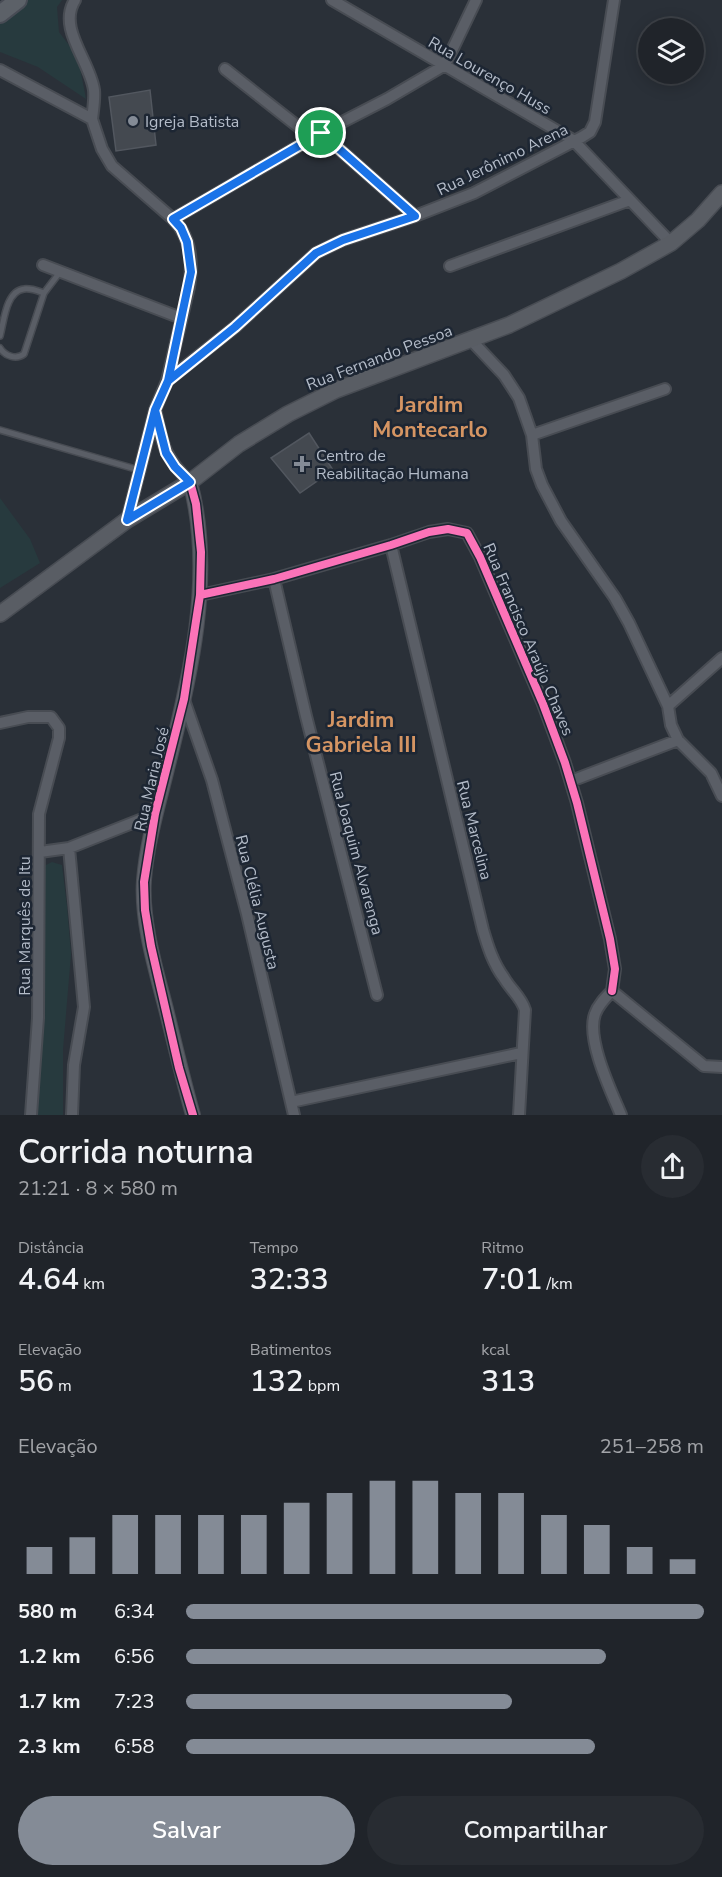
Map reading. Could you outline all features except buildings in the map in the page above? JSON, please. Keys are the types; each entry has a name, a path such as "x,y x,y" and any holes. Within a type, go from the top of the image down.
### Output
{"main road":[{"path":"0,14 18,0"},
{"name":"Rua Fernando Pessoa","path":"0,614 127,520 190,482 239,444 298,409 336,390 509,325 621,271 671,243 722,196"}],"street":[{"path":"75,0 70,8 69,19 73,35 87,66 94,92 92,119 102,149 112,166 181,228 191,258 189,287 168,381 155,410 127,520"},
{"name":"Rua Lourenço Huss","path":"332,0 573,140 671,243"},
{"path":"173,219 321,133 387,99 445,65 476,0"},
{"name":"Rua Jerônimo Arena","path":"168,381 235,327 316,253 343,240 474,193 590,132 595,122 614,0"},
{"path":"225,69 305,132 321,133 415,216"},
{"path":"0,70 92,119"},
{"path":"450,266 630,200"},
{"path":"43,265 181,318"},
{"path":"471,340 504,375 519,398 532,435 534,461 542,485 561,521 615,598 629,623 668,706 671,725 678,740 711,773 722,796"},
{"path":"532,435 665,389"},
{"path":"155,410 166,453 175,467 190,482"},
{"name":"Rua Maria José","path":"190,482 196,504 201,552 200,595 184,699 155,814 144,882 146,910 160,988 192,1115"},
{"name":"Rua Francisco Araújo Chaves","path":"200,595 274,579 429,532 448,529 467,533 473,541 543,704 571,781 612,948 615,969 612,991"},
{"name":"Rua Marcelina","path":"391,545 483,930 496,966 521,999 525,1010 519,1115"},
{"name":"Rua Joaquim Alvarenga","path":"274,579 306,716 378,995"},
{"path":"668,706 722,658"},
{"name":"Rua Clélia Augusta","path":"184,699 199,739 220,809 294,1115"},
{"name":"Rua Marquês de Itu","path":"0,723 28,717 51,717 59,728 59,738 39,814 38,1018 31,1115"},
{"path":"571,781 678,740"},
{"path":"40,852 69,848 155,814"},
{"path":"69,848 84,1007 74,1065 72,1115"},
{"path":"621,1115 596,1045 593,1029 597,1009 612,991 704,1066 722,1067"},
{"path":"291,1102 521,1053"}],"lane":[{"path":"0,348 14,357 24,354 44,293 60,272"},
{"path":"0,336 9,302 16,292 24,289 44,293"},
{"path":"0,430 139,470"}],"green space":[{"path":"26,0 62,0 57,7 59,32 78,57 86,99 38,67 0,52 0,20"},
{"path":"0,498 30,539 40,563 0,588"},
{"path":"52,862 62,865 71,954 63,1050 63,1115 35,1115 44,866"}],"cycle path":[{"path":"155,410 166,453 175,467 190,482 196,504 201,552 200,595 184,699 155,814 144,882 145,910 151,946 179,1068 193,1115"},
{"path":"200,595 274,579 429,532 448,529 467,533 480,557 543,704 565,763 610,939 615,969 612,991"}],"place":[{"name":"Igreja Batista","path":"133,121"},
{"name":"Centro de Reabilitação Humana","path":"302,464"}],"district":[{"name":"Jardim Montecarlo","path":"430,416"},
{"name":"Jardim Gabriela III","path":"361,732"}],"route":[{"path":"321,133 173,219 181,228 187,242 191,258 191,272 168,381 155,410 166,453 175,467 190,482 127,520 155,410 168,381 235,327 316,253 343,240 415,216 321,133"}]}
